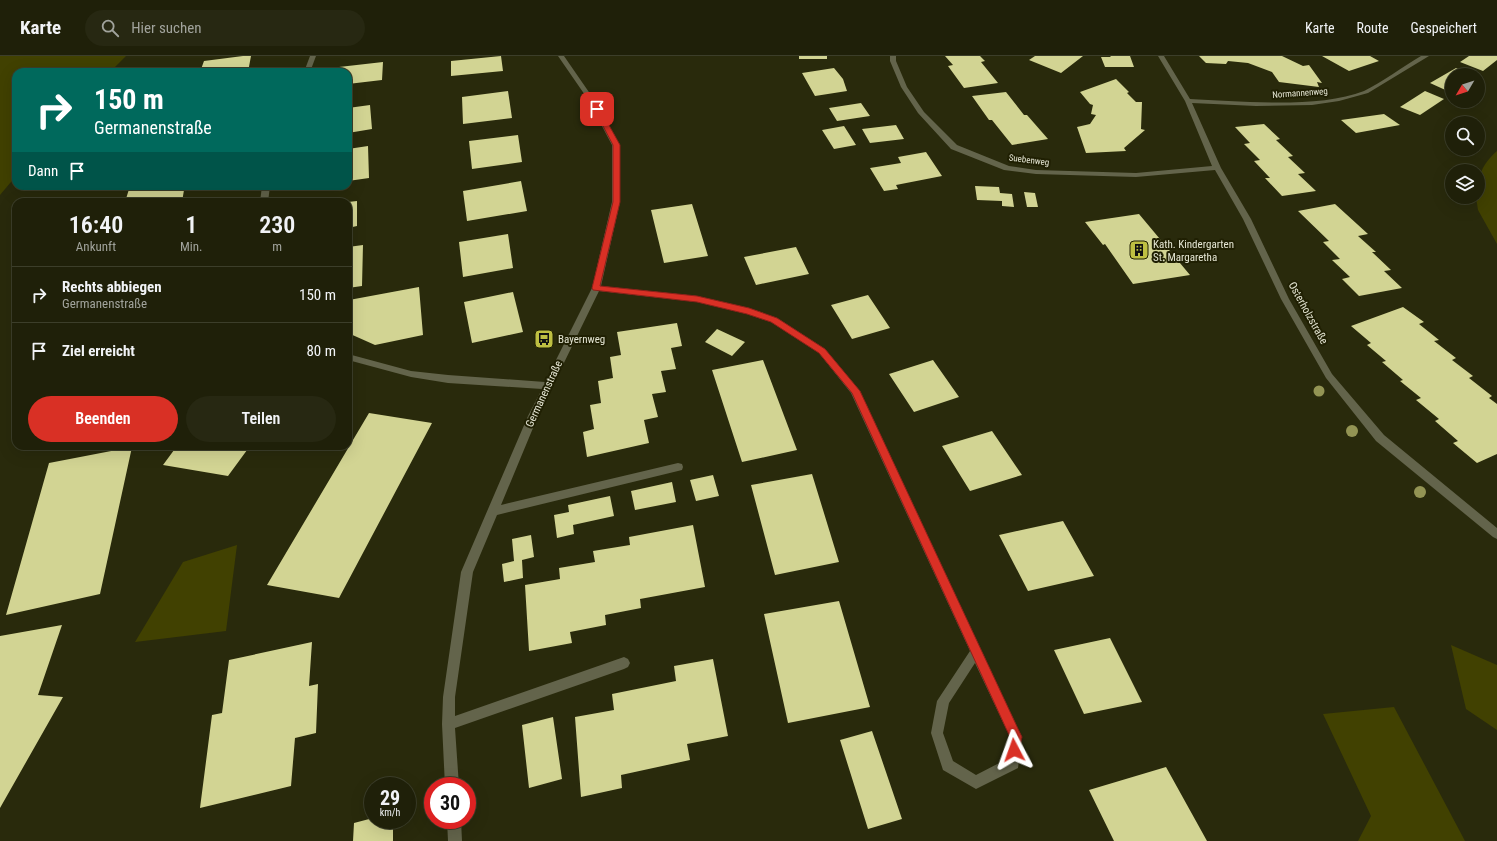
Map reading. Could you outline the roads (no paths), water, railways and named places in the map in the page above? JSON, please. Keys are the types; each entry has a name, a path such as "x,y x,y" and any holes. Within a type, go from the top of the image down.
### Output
{"street":[{"path":"308,68 313,56"},
{"name":"Germanenstraße","path":"451,777 448,724 449,697 468,572 548,386 596,288 616,202 616,145 590,98 561,56"},
{"name":"Suebenweg","path":"893,56 893,61 904,87 921,114 954,147 1007,168 1036,172 1136,175 1217,168"},
{"name":"Osterholzstraße","path":"1161,56 1188,101 1217,168 1247,219 1285,299 1329,376 1380,438 1497,534"},
{"name":"Normannenweg","path":"1188,101 1256,104 1312,103 1339,99 1366,92 1426,56"},
{"path":"596,288 697,299 749,311 774,320 822,351 856,391 1016,737 1013,763 976,782 948,765 937,733 943,701 976,652"},
{"path":"352,358 411,374 448,379 548,386"},
{"path":"493,511 678,467"},
{"path":"448,724 624,662"},
{"path":"454,829 455,841"}],"place":[{"name":"Kath. Kindergarten St. Margaretha","path":"1139,250"},
{"name":"Bayernweg","path":"544,339"}]}
